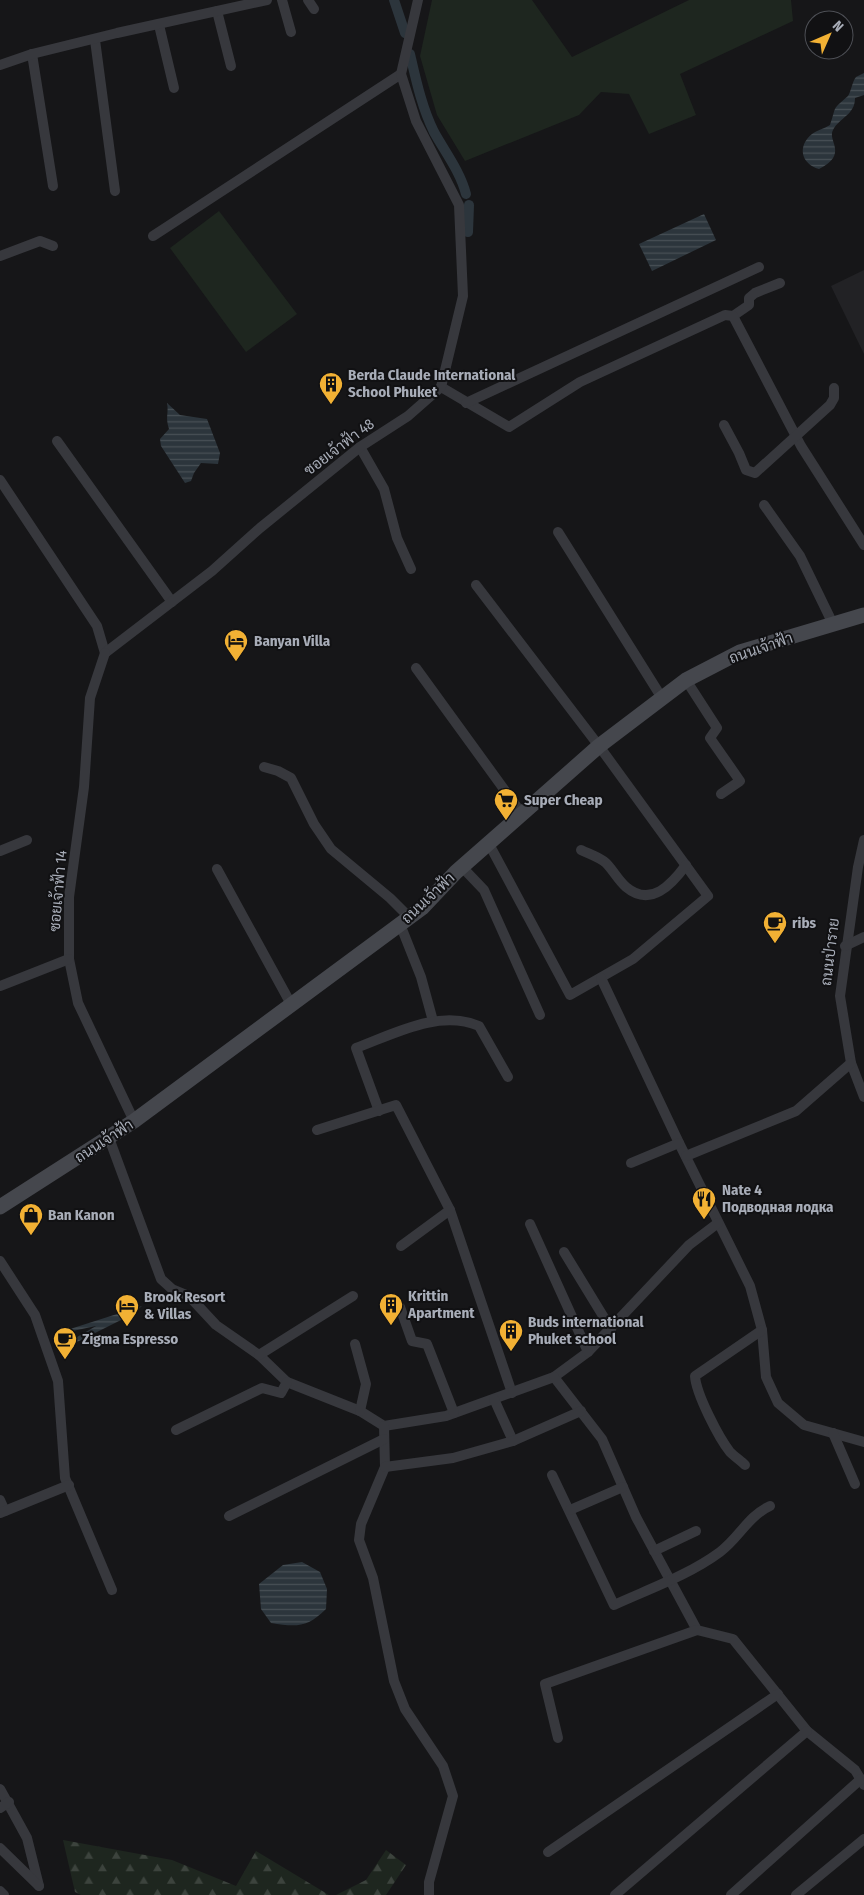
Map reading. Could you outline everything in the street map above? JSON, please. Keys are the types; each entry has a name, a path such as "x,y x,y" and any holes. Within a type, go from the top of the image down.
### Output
{"main road":[{"name":"ถนนเจ้าฟ้า","path":"0,1207 134,1121 422,908 462,867 599,746 686,680 740,652 864,614"}],"street":[{"path":"0,65 32,54 267,0"},
{"path":"282,0 291,32"},
{"path":"418,0 401,74 416,121 458,205 463,296 441,387 509,427 580,382 725,315 733,316 749,305 749,298 755,293 780,283"},
{"path":"217,11 231,66"},
{"path":"159,25 174,88"},
{"path":"95,40 116,191"},
{"path":"32,54 53,186"},
{"path":"153,236 401,74"},
{"path":"0,256 40,241 52,246"},
{"path":"466,403 758,267"},
{"path":"733,316 795,437 864,545"},
{"name":"ซอยเจ้าฟ้า 48","path":"105,653 172,602 360,447 408,416 441,387"},
{"path":"724,425 740,453 746,470 752,474 830,405 834,398 834,388"},
{"path":"57,441 172,602"},
{"path":"360,447 384,489 397,538 411,569"},
{"path":"0,480 97,626 105,653"},
{"path":"764,505 800,556 833,624"},
{"path":"558,532 662,698"},
{"path":"476,585 599,746 708,896 633,959 570,995 489,844"},
{"name":"ซอยเจ้าฟ้า 14","path":"105,653 90,698 84,787 69,897 69,959 78,1003 134,1121"},
{"path":"416,668 522,814"},
{"path":"686,680 717,728 710,738 740,781 721,794"},
{"path":"264,767 278,771 291,778 314,824 331,849 390,898 405,921 433,1020"},
{"path":"0,851 27,840"},
{"name":"ถนนป่าราย","path":"864,840 846,946 840,996 851,1063 864,1097"},
{"path":"582,850 605,862 627,888 635,893 648,895 665,890 686,865"},
{"path":"462,867 484,890 540,1015"},
{"path":"217,869 291,1004"},
{"path":"846,946 864,936"},
{"path":"0,986 69,959"},
{"path":"601,978 679,1143 750,1286 762,1330 766,1377 778,1403 804,1425 864,1442"},
{"path":"379,1111 356,1048 433,1020 463,1021 479,1026 508,1077"},
{"path":"686,1156 796,1111 851,1063"},
{"path":"317,1130 396,1105 450,1210 512,1393"},
{"path":"109,1138 161,1279 172,1289 189,1296 216,1325 259,1355 287,1382 360,1410 384,1426 454,1413 554,1377 588,1352 611,1330 689,1245 718,1223"},
{"path":"631,1163 679,1143"},
{"path":"401,1246 450,1210"},
{"path":"530,1224 588,1352"},
{"path":"564,1252 611,1330"},
{"path":"0,1261 35,1315 58,1381 65,1478 112,1590"},
{"path":"259,1355 353,1296"},
{"path":"400,1307 412,1342 427,1344 454,1413"},
{"path":"745,1465 731,1452 721,1437 703,1400 695,1376 762,1330"},
{"path":"355,1344 366,1384 360,1410"},
{"path":"554,1377 602,1439 636,1517 697,1630"},
{"path":"176,1430 262,1388 281,1393 287,1382"},
{"path":"494,1399 513,1441"},
{"path":"385,1467 453,1458 513,1441 581,1411"},
{"path":"384,1426 385,1467 361,1524 359,1540 373,1578 394,1681 405,1709 443,1766 453,1796 429,1882 429,1895"},
{"path":"834,1432 855,1484"},
{"path":"229,1516 384,1440"},
{"path":"552,1475 614,1605 670,1580 731,1544 757,1512 770,1506"},
{"path":"0,1500 2,1512 69,1485"},
{"path":"570,1510 623,1486"},
{"path":"654,1551 696,1531"},
{"path":"558,1738 544,1684 697,1630 733,1639 807,1732 860,1767 863,1782 731,1895"},
{"path":"548,1852 778,1694"},
{"path":"615,1895 807,1732"},
{"path":"0,1789 5,1805 27,1838 39,1886 0,1848"},
{"path":"796,1895 864,1840"},
{"path":"0,1891 4,1895"}],"shaded area":[{"path":"864,73 864,95 855,98 853,108 833,130 832,139 835,153 833,158 819,169 813,167 808,163 803,154 804,144 816,131 830,125 835,109 848,96 856,77"},
{"path":"704,214 716,240 652,271 639,244"},
{"path":"864,270 864,354 831,286"},
{"path":"167,403 180,415 207,419 220,453 218,464 201,463 191,481 185,483 161,446 160,439 169,429"},
{"path":"142,1306 131,1315 73,1344 72,1340 96,1326 68,1332 67,1330"},
{"path":"302,1562 320,1572 327,1589 326,1609 313,1620 301,1625 271,1623 261,1609 259,1584 283,1565"}],"green space":[{"path":"432,0 532,0 572,57 689,0 791,0 793,21 680,74 696,115 649,134 629,94 601,92 579,115 465,161 437,115 420,56"},
{"path":"219,211 297,314 246,352 170,248"},
{"path":"63,1840 172,1860 236,1886 256,1851 329,1895 81,1895 75,1892"},
{"path":"386,1850 406,1865 386,1895 336,1895 366,1880"}],"waterway":[{"path":"394,0 405,33"},
{"path":"410,54 426,113 434,132 456,170 466,194"},
{"path":"468,232 469,205"}],"place":[{"name":"Berda Claude International School Phuket","path":"331,405"},
{"name":"Banyan Villa","path":"236,662"},
{"name":"Super Cheap","path":"506,821"},
{"name":"ribs","path":"775,944"},
{"name":"Nate 4 Подводная лодка","path":"704,1220"},
{"name":"Ban Kanon","path":"31,1236"},
{"name":"Krittin Apartment","path":"391,1326"},
{"name":"Brook Resort & Villas","path":"127,1327"},
{"name":"Buds international Phuket school","path":"511,1352"},
{"name":"Zigma Espresso","path":"65,1360"}]}
